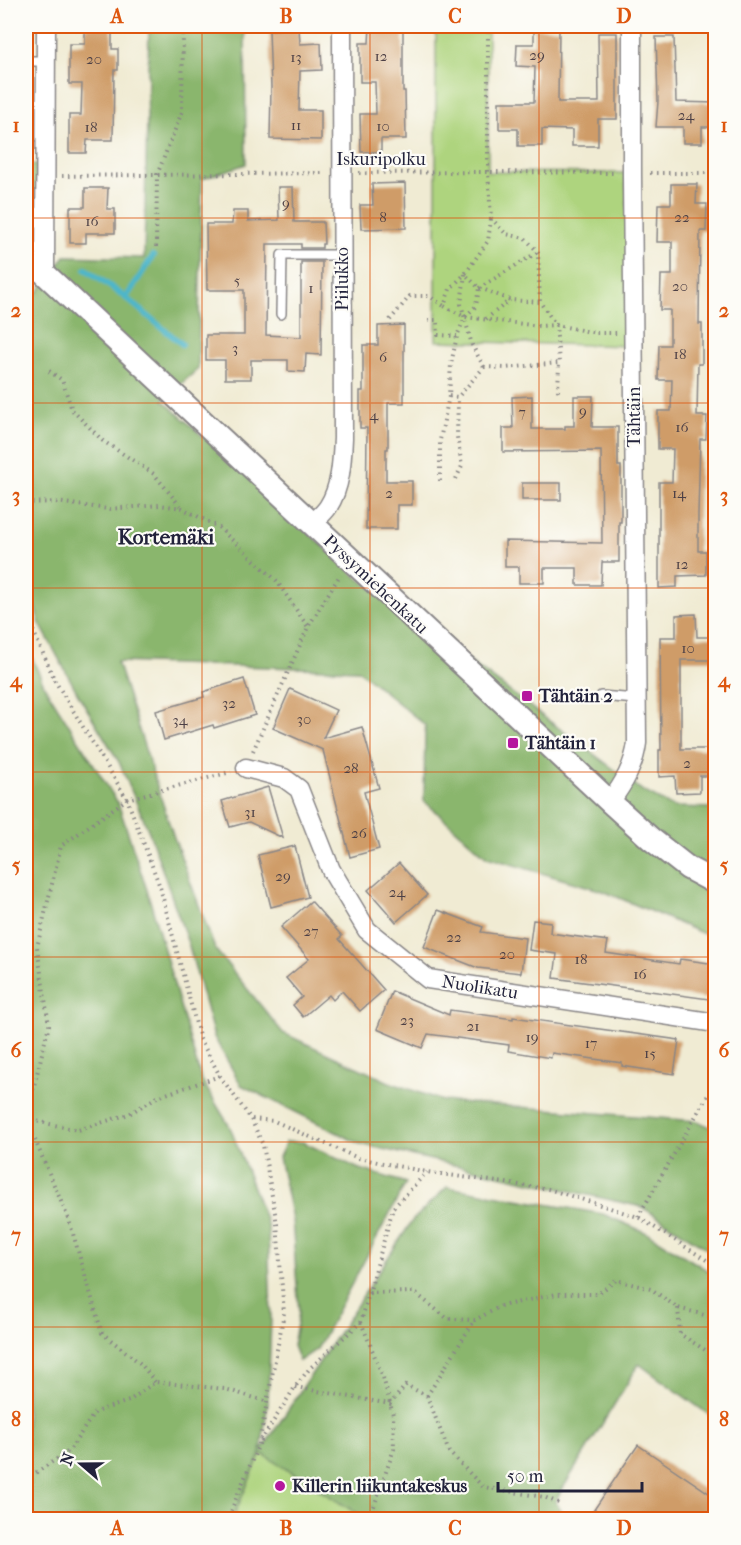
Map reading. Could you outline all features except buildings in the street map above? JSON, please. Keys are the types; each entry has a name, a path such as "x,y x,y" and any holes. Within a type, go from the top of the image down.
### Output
{"street":[{"path":"35,276 45,249 46,26"},
{"name":"Piilukko","path":"312,524 328,508 336,488 341,469 343,438 342,26"},
{"name":"Tähtäin","path":"610,802 627,777 636,756 637,743 632,26"},
{"name":"Pyssymiehenkatu","path":"35,276 312,524 651,839 688,868 716,883"},
{"name":"Nuolikatu","path":"246,768 284,778 299,789 331,870 368,930 428,979 716,1023"}],"lane":[{"path":"26,61 46,61"},
{"path":"26,248 45,249"},
{"path":"281,314 282,255 342,255"},
{"path":"601,696 636,699"}],"path":[{"path":"156,247 157,175 182,112 183,26"},
{"path":"444,306 450,289 465,274 488,241 491,218 488,172 488,26"},
{"name":"Iskuripolku","path":"46,176 488,172 716,173"},
{"path":"491,218 506,234 525,238 538,252 540,302 556,325 559,363 558,392"},
{"path":"440,481 440,440 449,396 451,364 457,336 465,317 476,306 479,288 538,252"},
{"path":"465,274 479,288 510,300 540,302"},
{"path":"465,274 461,304 472,345 484,367"},
{"path":"390,320 410,296 429,296 465,317 539,326 556,325 596,333 624,333"},
{"path":"486,319 510,300"},
{"path":"428,320 438,320 438,335 457,336"},
{"path":"484,367 505,368 559,363"},
{"path":"456,479 462,466 457,437 458,397 484,367"},
{"path":"49,370 62,380 72,410 104,441 154,474 182,508"},
{"path":"449,396 458,397"},
{"path":"26,503 56,502 108,509 160,505 182,508 218,527 276,580 308,627"},
{"path":"155,1382 141,1364 102,1333 69,1220 26,1119 49,1025 37,946 61,846 127,799 246,768 308,627 349,559"},
{"path":"26,614 56,681 127,799 160,886 200,1039 220,1076 251,1119 263,1145 277,1224 284,1313 259,1444"},
{"path":"26,1119 78,1130 129,1114 157,1096 220,1076"},
{"path":"638,1217 716,1081"},
{"path":"251,1119 273,1121 358,1158 427,1172 548,1189 638,1217 716,1266"},
{"path":"227,1520 259,1444 295,1387 310,1368 361,1322 393,1208 427,1172"},
{"path":"427,1396 475,1320 501,1306 557,1294 598,1294 616,1280 651,1289 678,1308 716,1317"},
{"path":"369,1293 414,1292 448,1319 475,1320"},
{"path":"678,1308 680,1334 716,1357"},
{"path":"361,1322 383,1377 393,1415 394,1449 372,1512 378,1520"},
{"path":"26,1479 69,1451 95,1412 129,1401 155,1382 225,1389 268,1402"},
{"path":"390,1404 406,1385 427,1396 449,1452 483,1487 544,1497 561,1504"},
{"path":"295,1387 390,1404"}],"green space":[{"path":"149,26 245,26 246,164 202,179 198,369 163,400 358,578 643,791 673,807 715,808 716,939 603,891 487,857 424,801 425,725 358,670 117,662 172,832 215,949 283,1033 389,1082 443,1101 697,1121 715,1129 715,1254 642,1207 360,1144 241,1085 214,1037 189,946 149,832 119,762 79,696 40,624 26,578 26,295 38,292 65,256 144,258"},
{"path":"436,26 488,26 488,172 626,173 633,346 436,341"},
{"path":"37,164 36,225 26,225 26,165"},
{"path":"26,644 45,687 118,803 147,890 201,1079 230,1127 268,1227 271,1318 268,1402 261,1451 412,1221 447,1187 603,1214 647,1233 715,1274 715,1419 639,1364 555,1501 566,1519 366,1519 261,1453 232,1519 26,1519"},
{"path":"286,1142 303,1142 357,1168 406,1183 317,1349 299,1361 293,1346 299,1312 292,1219 279,1157"},
{"name":"Killerin liikuntakeskus","path":"261,1453 366,1519 232,1520"}],"waterway":[{"path":"126,298 153,256"},
{"path":"86,269 182,344"}],"place":[{"name":"Tähtäin 2","path":"527,696"},
{"name":"Tähtäin 1","path":"513,743"},
{"name":"Killerin liikuntakeskus","path":"280,1486"}],"district":[{"name":"Kortemäki","path":"166,537"}]}
